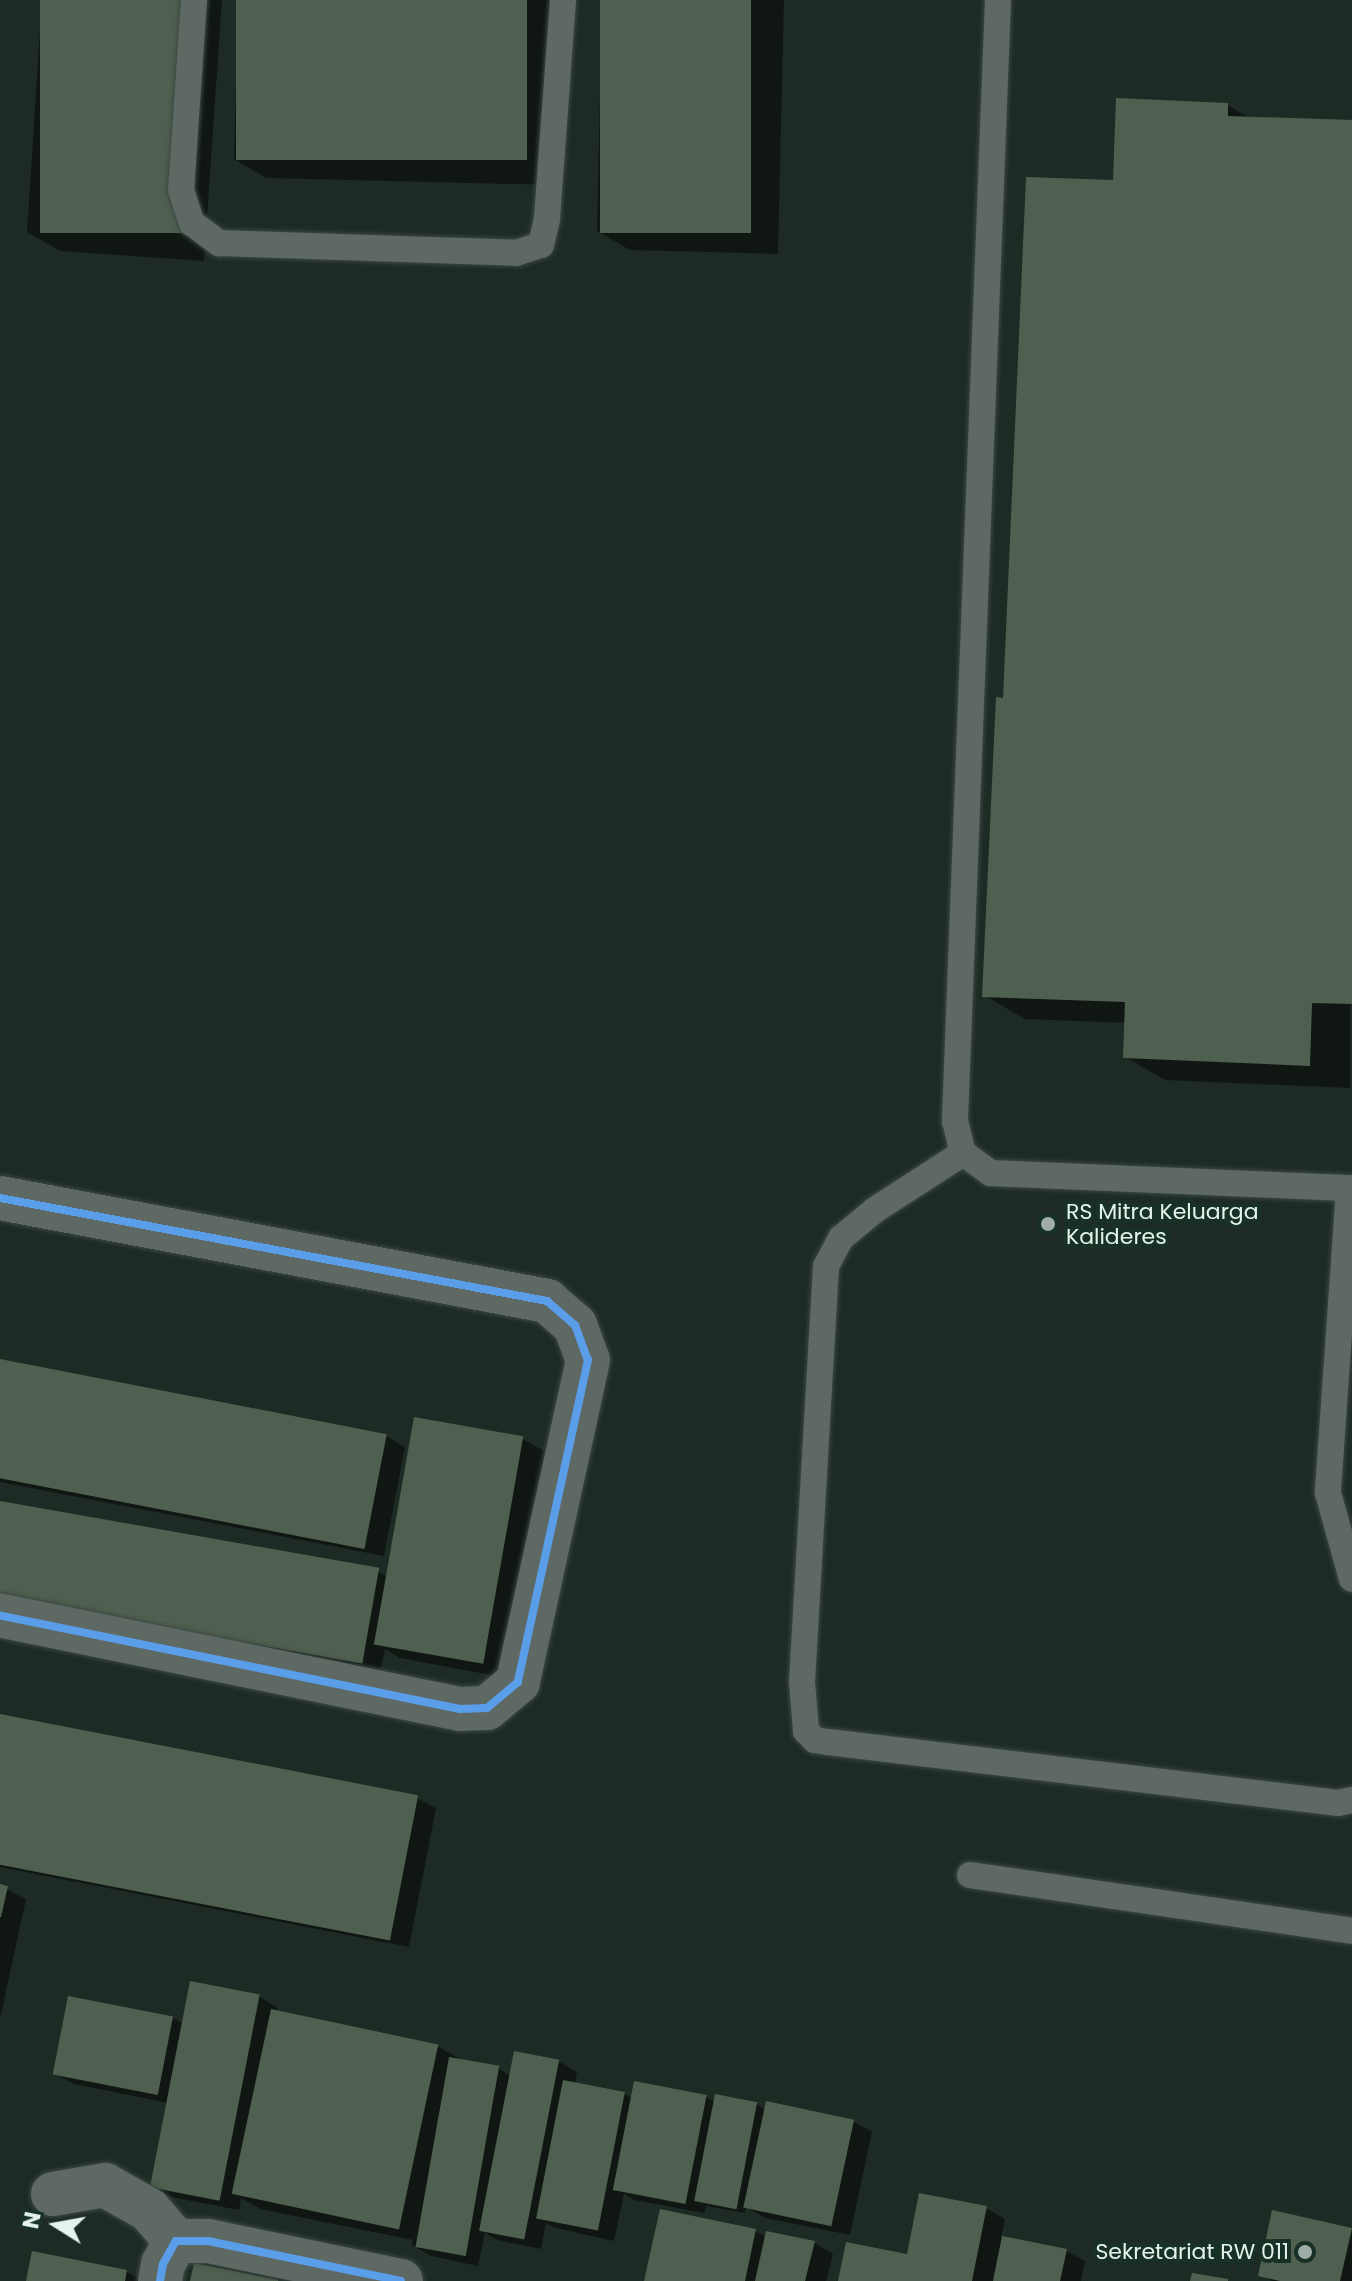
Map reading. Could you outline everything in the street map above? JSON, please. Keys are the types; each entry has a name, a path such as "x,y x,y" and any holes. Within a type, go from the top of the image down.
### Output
{"street":[{"path":"0,1198 547,1301 575,1325 588,1360 518,1682 487,1708 460,1709 0,1615"},
{"path":"53,2194 105,2185 149,2210 192,2241 401,2281"},
{"path":"160,2281 163,2264 192,2241"}],"lane":[{"path":"194,0 181,190 192,223 219,243 516,253 541,245 547,218 563,0"},
{"path":"998,0 955,1121 963,1153 991,1173 1350,1189 1328,1493 1352,1579"},
{"path":"963,1153 875,1210 841,1238 826,1266 802,1682 806,1731 815,1740 1338,1803 1352,1800"},
{"path":"970,1875 1352,1931"}],"building":[{"path":"40,0 189,0 189,233 40,233"},
{"path":"236,0 527,0 527,160 236,160"},
{"path":"600,0 751,0 751,233 600,233"},
{"path":"1116,98 1228,103 1228,116 1352,120 1352,1004 1312,1003 1310,1066 1123,1058 1125,1002 982,997 996,697 1003,698 1026,177 1113,180"},
{"path":"0,1359 387,1434 364,1549 0,1478"},
{"path":"414,1417 523,1436 483,1664 374,1644"},
{"path":"0,1501 379,1568 362,1663 0,1599"},
{"path":"0,1714 418,1795 390,1941 0,1865"},
{"path":"0,1884 8,1886 1,1917 0,1917"},
{"path":"190,1981 260,1995 220,2201 150,2187"},
{"path":"68,1996 173,2016 158,2095 53,2075"},
{"path":"271,2009 438,2045 399,2229 232,2194"},
{"path":"514,2051 559,2060 524,2239 479,2231"},
{"path":"449,2057 499,2066 466,2256 415,2247"},
{"path":"563,2080 625,2092 598,2230 536,2218"},
{"path":"634,2081 707,2095 685,2204 613,2190"},
{"path":"715,2094 757,2102 736,2209 694,2201"},
{"path":"766,2101 854,2120 831,2226 743,2208"},
{"path":"919,2193 987,2206 972,2281 838,2281 846,2242 907,2254"},
{"path":"660,2209 756,2229 745,2281 644,2281"},
{"name":"Sekretariat RW 011","path":"1272,2210 1352,2228 1340,2281 1280,2281 1258,2276"},
{"path":"766,2231 815,2241 805,2281 755,2281"},
{"path":"1002,2236 1067,2249 1060,2281 993,2281"},
{"path":"32,2251 127,2270 125,2281 26,2281"},
{"path":"194,2263 278,2280 278,2281 190,2281"},
{"path":"1192,2273 1228,2279 1228,2281 1190,2281"}],"cycle path":[{"path":"0,1198 547,1301 575,1325 588,1360 518,1682 487,1708 460,1709 0,1615"},
{"path":"160,2281 163,2264 176,2241 208,2241 401,2281"}],"place":[{"name":"RS Mitra Keluarga Kalideres","path":"1048,1224"},
{"name":"Sekretariat RW 011","path":"1305,2252"}]}
